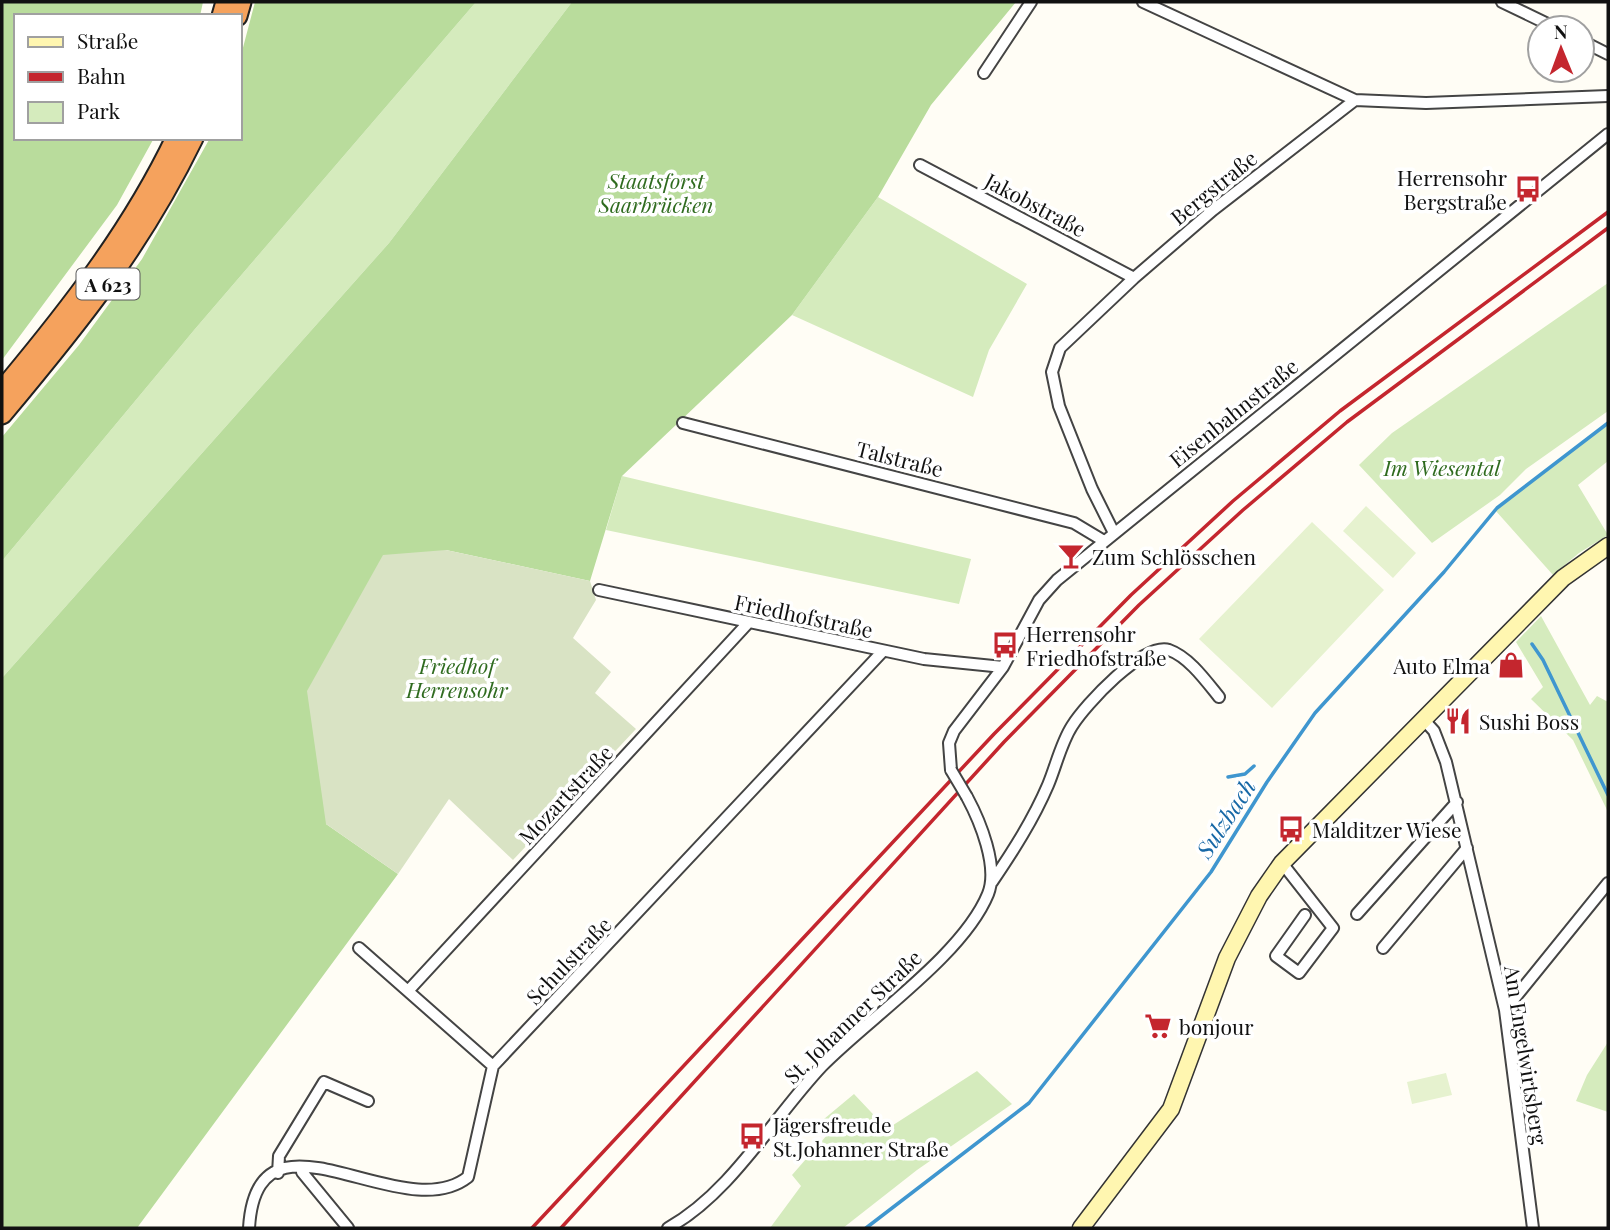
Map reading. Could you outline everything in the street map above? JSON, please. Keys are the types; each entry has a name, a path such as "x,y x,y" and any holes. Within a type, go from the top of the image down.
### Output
{"highway":[{"name":"A 623","path":"2,391 98,272 159,173 175,140"},
{"name":"A 623","path":"2,414 110,281 144,230 192,140"}],"main road":[{"path":"1081,1228 1171,1109 1227,958 1259,896 1282,863 1563,578 1608,546"}],"street":[{"path":"984,74 1031,2"},
{"path":"1143,2 1355,100 1426,103 1608,96"},
{"path":"1502,2 1527,14"},
{"name":"Bergstraße","path":"1114,533 1092,489 1059,406 1052,372 1060,348 1133,278 1213,209 1355,100"},
{"name":"Eisenbahnstraße","path":"992,882 981,823 951,770 949,743 954,731 1003,667 1039,600 1057,580 1104,541 1608,134"},
{"name":"Jakobstraße","path":"920,164 1133,278"},
{"name":"Talstraße","path":"683,423 1074,523 1104,541"},
{"name":"Friedhofstraße","path":"599,590 924,659 1003,667"},
{"name":"Mozartstraße","path":"408,991 748,623"},
{"name":"St. Johanner Straße","path":"668,1228 690,1215 741,1163 824,1065 943,955 975,915 992,882 1020,841 1047,787 1071,727 1110,679 1159,649 1171,650 1201,675 1219,697"},
{"name":"Schulstraße","path":"493,1066 883,651"},
{"name":"Am Engelwirtsberg","path":"1424,720 1442,746 1505,1010 1532,1228"},
{"path":"1357,914 1457,802"},
{"path":"1383,948 1467,848"},
{"path":"1282,863 1333,928 1299,973 1276,956 1305,915"},
{"path":"1505,1010 1608,883"},
{"path":"249,1228 253,1198 258,1186 289,1169 396,1197 416,1198 456,1189 468,1177 493,1066 359,948"},
{"path":"278,1173 279,1156 324,1082 368,1101"},
{"path":"302,1171 348,1228"}],"green space":[{"path":"2,2 203,2 200,14 14,14 14,140 153,140 117,205 2,360"},
{"path":"255,2 476,2 195,329 2,561 2,437 79,345 142,259 209,140 242,140 242,51"},
{"path":"476,2 572,2 389,243 2,678 2,561 195,329"},
{"name":"Staatsforst Saarbrücken","path":"572,2 1016,2 931,105 878,197 792,315 622,476 590,581 446,550 326,824 398,874 137,1228 2,1228 2,678 389,243"},
{"path":"878,197 1027,284 989,350 973,397 792,315"},
{"name":"Im Wiesental","path":"1608,283 1608,411 1526,469 1500,495 1432,543 1359,465 1392,433"},
{"path":"1608,422 1608,461 1578,485 1608,535 1579,553 1553,575 1495,510"},
{"path":"622,476 971,559 959,604 606,530"},
{"path":"1366,506 1416,553 1393,578 1343,531"},
{"path":"1312,522 1384,590 1272,708 1199,639"},
{"name":"Friedhof Herrensohr","path":"446,550 590,581 596,600 573,638 611,672 595,693 636,729 513,860 449,799 398,874 326,824 307,691 383,555"},
{"path":"1541,616 1590,705 1597,696 1608,702 1608,812 1573,740 1531,699 1543,687 1516,642"},
{"path":"1608,1042 1608,1112 1576,1101 1587,1075"},
{"path":"977,1071 1012,1104 917,1170 843,1228 770,1228 801,1186 792,1175 828,1134 818,1124 854,1094 887,1129"},
{"path":"1446,1073 1452,1095 1412,1104 1407,1082"}],"waterway":[{"name":"Sulzbach","path":"866,1228 1029,1103 1211,872 1267,782 1315,713 1444,572 1497,508 1608,423"},
{"path":"1532,644 1543,660 1608,795"},
{"path":"1228,777 1245,774 1254,766"}],"railway":[{"path":"532,1228 994,734 1131,595 1233,501 1340,411 1608,212"},
{"path":"561,1228 1004,742 1139,605 1243,510 1347,422 1608,228"}],"place":[{"name":"Herrensohr Bergstraße","path":"1528,189"},
{"name":"Zum Schlösschen","path":"1071,556"},
{"name":"Herrensohr Friedhofstraße","path":"1005,645"},
{"name":"Auto Elma","path":"1511,665"},
{"name":"Sushi Boss","path":"1458,721"},
{"name":"Malditzer Wiese","path":"1291,829"},
{"name":"bonjour","path":"1158,1026"},
{"name":"Jägersfreude St.Johanner Straße","path":"752,1136"}]}
